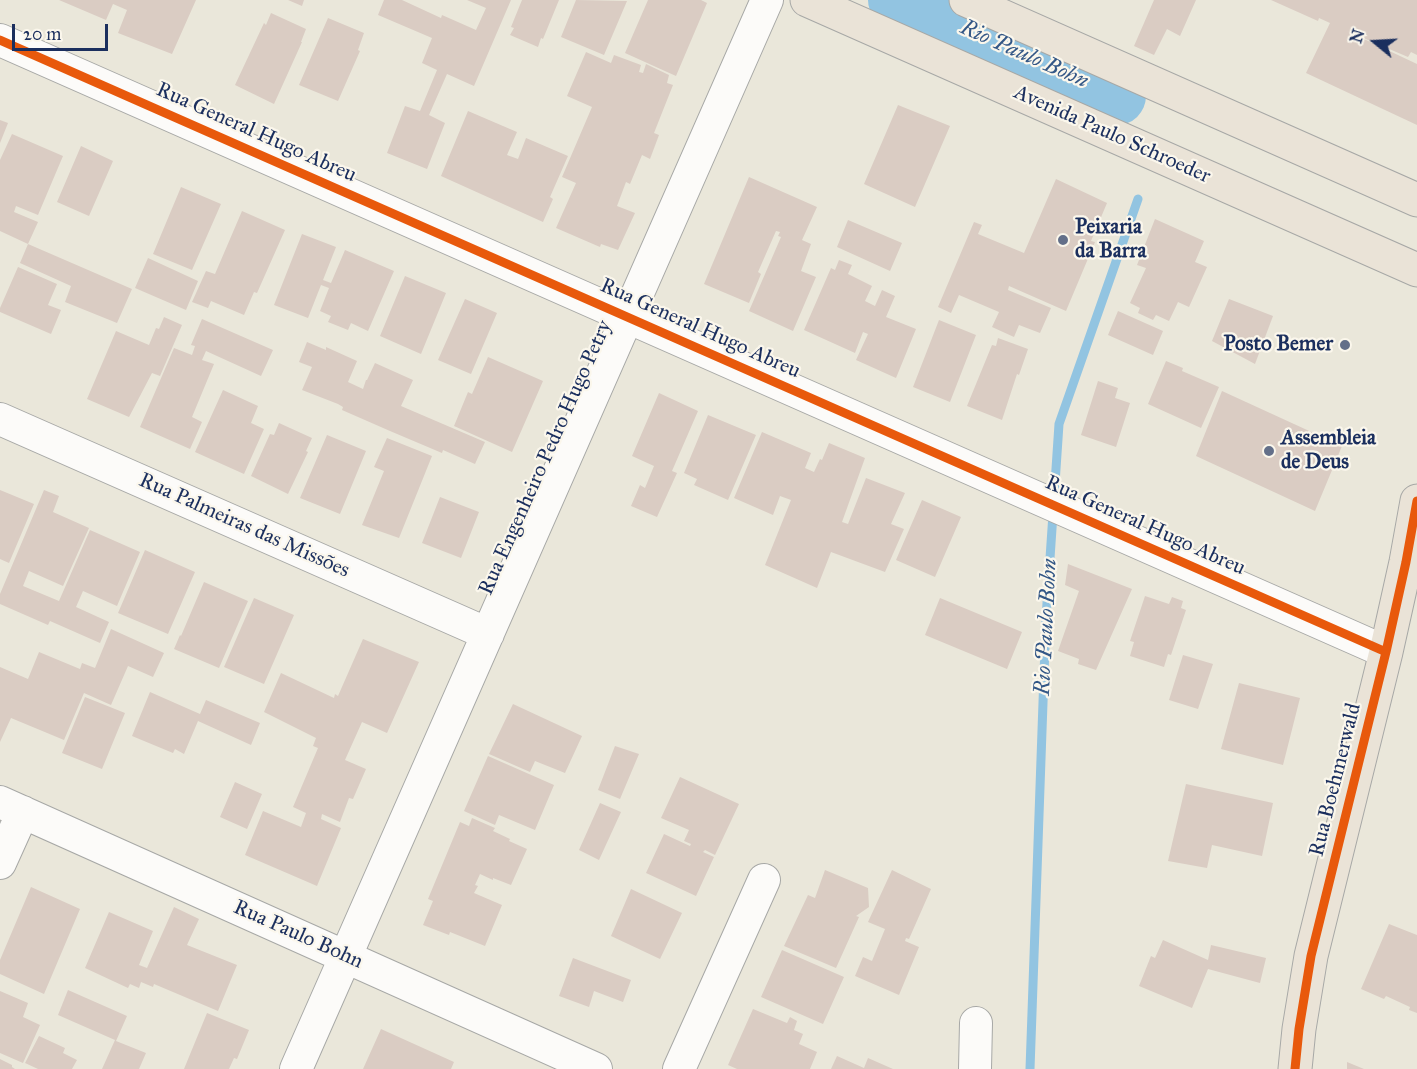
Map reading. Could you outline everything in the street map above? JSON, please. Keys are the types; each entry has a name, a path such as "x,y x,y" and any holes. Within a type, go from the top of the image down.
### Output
{"main road":[{"name":"Avenida Paulo Schroeder","path":"807,0 1417,270"},
{"path":"966,0 1417,200"},
{"name":"Rua Boehmerwald","path":"1295,1069 1311,956 1386,652 1417,501"}],"street":[{"name":"Rua Engenheiro Pedro Hugo Petry","path":"297,1069 767,0"},
{"name":"Rua General Hugo Abreu","path":"0,40 1386,652"},
{"name":"Rua Palmeiras das Missões","path":"0,419 488,634"},
{"name":"Rua Paulo Bohn","path":"12,807 596,1069"},
{"path":"0,863 12,807"},
{"path":"679,1069 764,879"},
{"path":"975,1069 976,1023"}],"building":[{"path":"59,0 196,0 172,54 118,33 127,10 113,4 106,20"},
{"path":"288,0 304,0 302,6"},
{"path":"384,0 402,0 441,18 442,15 476,30 486,8 467,0 511,0 474,86 447,74 429,115 445,123 427,169 387,153 405,106 420,111 437,70 422,63 432,38 378,15"},
{"path":"522,0 559,0 538,47 510,35"},
{"path":"576,0 627,1 604,55 561,37"},
{"path":"648,0 701,0 707,3 676,76 625,53"},
{"path":"1154,0 1196,0 1180,36 1167,29 1154,55 1134,46"},
{"path":"1271,0 1417,0 1417,55 1411,52 1408,57 1347,31 1417,64 1417,125 1306,73 1330,23 1319,18 1318,21"},
{"path":"271,13 306,29 274,104 235,85"},
{"path":"328,18 364,33 358,50 360,51 338,101 299,85"},
{"path":"586,52 611,63 614,55 641,65 639,72 643,73 646,64 669,75 667,83 673,85 654,133 659,135 650,159 642,155 630,184 626,182 617,206 635,213 618,250 601,244 600,247 556,228 576,183 562,177 592,107 567,96"},
{"path":"898,105 950,126 915,207 864,184"},
{"path":"468,111 517,132 507,155 518,159 526,138 568,156 550,197 553,199 543,222 441,176"},
{"path":"0,120 8,123 0,143"},
{"path":"12,134 63,156 38,215 16,206 14,212 38,222 28,244 0,231 0,160"},
{"path":"81,146 113,161 89,216 57,202"},
{"path":"749,177 817,207 802,240 811,244 801,271 816,277 793,331 749,311 781,237 778,236 780,232 776,231 758,272 761,274 749,303 704,284"},
{"path":"1056,179 1107,203 1091,241 1095,242 1066,311 1009,286 1008,290 1051,308 1040,333 1019,325 1014,337 992,327 999,312 959,295 951,313 938,307 974,222 982,225 978,234 1024,253"},
{"path":"181,187 221,204 192,270 153,254"},
{"path":"242,211 285,230 257,293 254,292 244,315 211,301 208,308 192,302 206,271 215,274"},
{"path":"1155,219 1204,241 1195,262 1207,267 1189,307 1178,302 1169,321 1156,315 1153,320 1138,313 1140,308 1130,303 1146,268 1137,265"},
{"path":"848,220 902,243 890,271 837,247"},
{"path":"302,234 336,247 323,280 331,283 345,250 394,271 368,331 351,323 348,330 328,322 331,316 320,311 329,288 321,285 308,318 274,305"},
{"path":"28,244 132,289 117,323 65,302 71,286 20,263"},
{"path":"148,258 198,281 186,310 135,288"},
{"path":"839,260 852,265 848,274 872,286 865,301 875,306 882,290 895,296 886,317 916,329 896,378 856,360 868,334 863,332 855,353 804,330 831,268 835,270"},
{"path":"18,267 57,284 48,305 61,310 51,334 0,312"},
{"path":"405,276 446,293 421,354 380,336"},
{"path":"465,299 497,313 471,374 438,360"},
{"path":"1229,299 1273,316 1255,364 1212,341"},
{"path":"1118,311 1163,331 1153,355 1108,335"},
{"path":"164,317 182,325 160,376 152,373 129,417 87,399 116,331 149,345 156,328 159,329"},
{"path":"202,319 273,350 261,376 206,351 202,360 214,364 192,417 202,422 190,449 140,427 174,348 192,355 195,346 191,345"},
{"path":"939,320 976,335 950,402 913,387"},
{"path":"998,338 1028,349 1002,420 967,406 992,345 996,346"},
{"path":"307,342 326,350 326,347 357,361 348,382 363,389 375,363 413,380 401,406 485,442 475,464 390,431 342,410 343,407 338,404 302,390 312,367 299,362"},
{"path":"488,357 543,381 512,452 454,426 468,392 472,394"},
{"path":"1166,361 1183,368 1182,371 1219,387 1201,428 1148,404"},
{"path":"1098,381 1118,388 1115,398 1130,403 1116,447 1081,435"},
{"path":"223,390 258,406 251,423 264,429 244,474 195,452"},
{"name":"Assembleia de Deus","path":"1222,391 1342,446 1315,511 1196,456"},
{"path":"659,393 698,411 672,471 677,473 657,517 631,506 640,485 645,488 654,466 632,456"},
{"path":"708,415 756,435 728,500 694,485 697,479 684,473"},
{"path":"279,423 312,438 306,451 308,452 288,494 251,476 270,434 274,435"},
{"path":"762,432 811,453 805,468 814,472 829,443 865,458 842,522 848,524 866,478 905,493 891,524 904,529 885,572 831,552 817,588 765,565 791,500 780,496 773,515 734,498"},
{"path":"327,435 366,451 340,514 300,498"},
{"path":"387,438 432,456 399,538 362,525 384,471 374,467"},
{"path":"0,490 34,504 9,563 0,559"},
{"path":"44,490 59,496 53,512 89,528 63,586 29,571 23,586 59,601 90,530 140,552 117,606 83,591 76,607 109,622 100,643 50,621 48,625 0,604 0,594"},
{"path":"440,497 479,512 461,558 422,543"},
{"path":"922,500 961,517 935,577 896,560"},
{"path":"145,550 195,572 168,634 118,613"},
{"path":"1068,564 1132,589 1096,670 1078,664 1079,659 1058,651 1079,591 1065,585"},
{"path":"204,582 248,601 219,668 174,649"},
{"path":"1145,596 1169,604 1172,597 1183,601 1181,608 1186,610 1171,655 1168,654 1164,667 1130,656 1134,642 1130,641"},
{"path":"254,598 294,615 264,684 224,667"},
{"path":"940,598 1022,632 1007,669 925,635"},
{"path":"111,629 164,653 153,677 128,666 111,705 84,693 64,740 11,718 0,742 0,667 28,679 39,652 80,669 82,663 95,668"},
{"path":"363,639 419,662 387,733 362,722 345,760 366,769 353,799 349,798 340,822 322,814 321,819 341,828 317,886 245,855 263,811 301,827 306,813 293,807 318,748 313,746 316,738 264,712 281,673 334,698 335,694 338,696"},
{"path":"1183,655 1213,664 1198,709 1169,700"},
{"path":"1239,683 1300,698 1283,765 1221,749"},
{"path":"150,692 200,714 206,700 260,723 251,745 198,721 184,754 175,749 173,753 132,736"},
{"path":"85,697 125,713 102,769 62,753"},
{"path":"513,704 582,736 565,773 535,761 530,772 489,754"},
{"path":"615,746 639,754 620,799 598,790"},
{"path":"488,756 554,785 535,830 499,815 495,825 464,811"},
{"path":"680,777 739,804 715,855 705,850 703,852 714,857 696,896 646,873 664,834 690,846 691,844 684,841 689,830 661,818"},
{"path":"235,782 262,794 247,829 220,817"},
{"path":"1186,784 1273,803 1262,856 1212,845 1207,868 1168,861"},
{"path":"600,803 621,812 599,860 579,850"},
{"path":"472,818 495,828 493,831 527,849 511,885 480,874 475,885 478,886 474,893 502,905 485,946 450,932 449,935 423,925 433,901 428,899 460,822 469,826"},
{"path":"825,870 868,888 869,907 856,916 859,917 836,968 784,946 808,895 815,898"},
{"path":"892,870 931,889 909,939 906,938 905,941 919,947 899,995 855,976 863,957 872,961 885,929 868,922"},
{"path":"31,887 80,909 44,994 0,974 0,960"},
{"path":"631,889 682,913 660,959 611,936"},
{"path":"174,907 199,919 187,945 237,965 218,1011 154,984 153,987 141,982 139,988 130,984 128,988 85,968 109,912 153,931 139,965 147,968"},
{"path":"1389,924 1417,935 1417,1013 1409,1010 1410,1007 1386,996 1384,999 1361,989"},
{"path":"1163,940 1208,960 1211,945 1266,958 1260,983 1208,969 1192,1008 1139,986 1151,956 1155,958"},
{"path":"782,950 844,977 823,1024 761,997"},
{"path":"573,958 631,980 623,1002 594,991 589,1007 559,996"},
{"path":"68,990 127,1016 116,1041 146,1053 139,1069 102,1069 115,1040 58,1015"},
{"path":"0,991 28,1003 23,1017 40,1025 23,1063 0,1053"},
{"path":"753,1009 787,1023 790,1017 797,1021 794,1030 803,1034 799,1044 817,1052 810,1069 737,1069 728,1065"},
{"path":"207,1013 249,1030 237,1059 234,1058 229,1069 184,1069"},
{"path":"381,1029 454,1062 451,1069 363,1069"},
{"path":"39,1036 65,1048 63,1053 77,1060 72,1069 38,1069 25,1063"},
{"path":"837,1056 864,1068 868,1058 893,1069 831,1069"},
{"path":"0,1059 12,1065 15,1069 0,1069"},
{"path":"1347,1062 1364,1069 1347,1069"}],"waterway":[{"name":"Rio Paulo Bohn","path":"897,0 1117,96"},
{"name":"Rio Paulo Bohn","path":"1030,1069 1046,618 1059,424 1138,199"}],"cycle path":[{"path":"0,40 1386,652"},
{"path":"1295,1069 1311,956 1386,652 1417,501"}],"place":[{"name":"Peixaria da Barra","path":"1063,240"},
{"name":"Posto Bemer","path":"1345,345"},
{"name":"Assembleia de Deus","path":"1269,451"}]}
